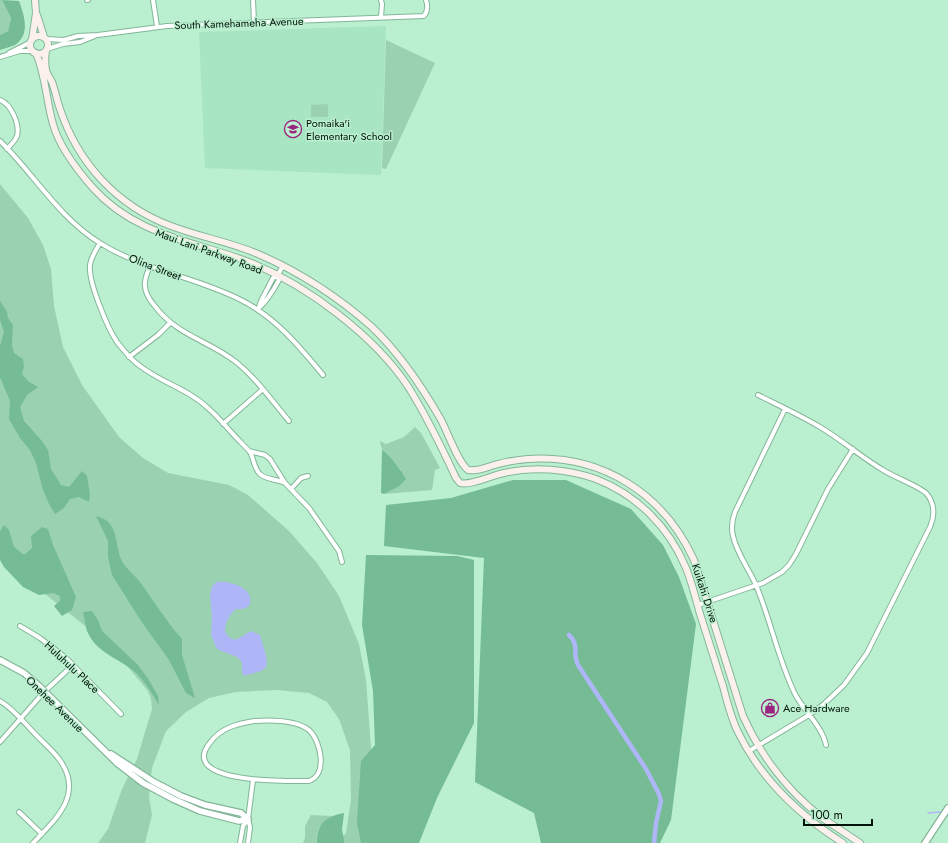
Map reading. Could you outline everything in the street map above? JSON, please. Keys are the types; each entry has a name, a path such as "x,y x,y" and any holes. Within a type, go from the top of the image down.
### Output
{"main road":[{"path":"35,0 36,14 30,47 34,52 41,54 46,50 48,44 36,14"},
{"path":"31,41 38,36 45,38"},
{"name":"Maui Lani Parkway Road","path":"46,50 46,70 52,82 65,125 92,171 106,185 126,202 154,219 238,246 283,266 319,286 347,306 373,328 396,353 417,380 440,418 462,463 468,470"},
{"name":"Maui Lani Parkway Road","path":"34,52 44,75 53,126 59,139 94,190 110,205 128,218 156,232 243,261 277,276 322,302 353,326 382,355 408,387 424,414 456,478 460,483"},
{"name":"Kuikahi Drive","path":"468,470 475,471 504,462 537,458 559,460 593,467 635,487 663,512 682,537 697,568 741,709 750,731 758,745 773,767 807,804 824,818 860,843"},
{"name":"Kuikahi Drive","path":"460,483 467,484 505,472 524,469 540,469 580,474 616,488 638,503 660,525 685,566 732,717 737,730 749,751 766,775 794,806 807,818 843,843"}],"street":[{"path":"153,0 157,26"},
{"path":"253,0 254,22"},
{"path":"381,0 381,17"},
{"name":"South Kamehameha Avenue","path":"45,38 58,40 157,26 424,16 428,8 426,0"},
{"name":"South Kamehameha Avenue","path":"46,50 63,44 80,42 98,35"},
{"path":"2,56 31,41"},
{"path":"2,56 20,51 34,52"},
{"path":"0,100 6,102 18,129 14,141 7,149"},
{"name":"Olina Street","path":"0,142 73,223 100,243 116,252 150,266 240,299 259,308 286,332 324,375"},
{"path":"100,243 93,256 90,266 91,279 101,309 116,341 129,357 142,368 194,396 207,407 249,451 255,462 256,470 260,474 268,479 274,478 285,483"},
{"path":"150,266 145,280 146,293 157,309 170,323 186,334 230,358 249,374 289,422"},
{"path":"259,308 279,280 277,276 283,266"},
{"path":"129,357 158,335 170,323"},
{"path":"223,424 263,389"},
{"path":"749,751 809,715 824,704 844,685 867,653 933,521 934,510 930,499 926,494 884,471 820,427 758,395"},
{"path":"785,409 735,512 732,520 733,538 756,585 790,683 804,708 823,734 826,745"},
{"path":"698,605 768,581 782,572 793,560 828,490 853,449"},
{"path":"249,451 270,459 285,483 309,508 339,551 342,562"},
{"path":"291,489 301,478 308,476"},
{"name":"Huluhulu Place","path":"20,626 50,645 73,665 121,714"},
{"name":"Onehee Avenue","path":"0,660 24,673 117,763 132,775 173,799 211,814 239,820 248,820"},
{"path":"0,742 44,692 73,665"},
{"path":"0,701 21,719 59,759 68,780 68,796 63,809 33,843"},
{"path":"271,721 301,726 309,730 320,748 320,771 315,778 309,781 253,780 213,770 207,767 204,762 203,755 205,750 220,732 240,723 271,721"},
{"path":"248,843 250,827 248,820 253,780"},
{"path":"926,843 948,808"},
{"path":"19,812 42,834"},
{"path":"240,843 244,826 248,820"}],"shaded area":[{"path":"0,0 2,0 11,18 8,31 0,35"},
{"path":"2,0 19,1 23,12 25,30 20,41 15,45 0,50 0,35 8,31 11,18"},
{"name":"Pomaika'i Elementary School","path":"386,26 381,175 205,168 199,32"},
{"path":"386,40 435,63 386,169 382,168"},
{"path":"328,104 328,117 311,117 311,105"},
{"path":"0,184 28,218 43,245 51,269 54,306 63,347 82,385 119,437 143,458 168,473 229,485 248,495 289,531 317,563 339,596 359,644 366,680 378,843 337,843 346,833 351,800 350,750 339,719 327,702 309,693 277,690 236,692 209,698 186,712 166,731 152,768 149,797 152,815 145,843 98,843 108,829 122,789 137,759 152,709 151,699 148,691 124,662 94,633 35,586 0,539"},
{"path":"0,301 13,325 12,345 14,353 23,359 24,366 22,374 29,382 38,387 27,395 20,407 24,421 48,450 51,469 61,485 69,487 82,471 87,476 90,495 89,502 79,497 70,499 64,508 55,514 43,490 36,463 30,450 20,438 9,419 10,401 0,377 0,346 4,332 0,320"},
{"path":"415,427 421,433 440,468 435,470 432,490 384,494 398,487 401,470 382,450 380,441 386,444 404,437"},
{"path":"382,450 396,463 406,479 398,487 384,494 381,493"},
{"path":"513,480 566,480 631,509 663,545 679,577 696,624 671,820 660,843 541,843 534,813 475,782 484,558 384,546 386,505 451,498"},
{"path":"96,516 104,519 113,528 122,561 140,582 165,618 182,639 182,655 195,698 186,693 169,660 141,621 112,575 108,557 108,541"},
{"path":"4,525 9,530 14,547 24,555 32,548 31,536 42,527 48,529 53,545 76,597 72,610 62,616 54,606 60,601 60,596 53,593 39,595 23,587 4,567 0,560 0,531"},
{"path":"366,555 457,556 474,560 474,723 437,798 419,843 361,843 357,823 361,761 375,745 373,691 362,625"},
{"path":"92,611 98,620 102,631 138,665 149,680 158,696 159,705 145,683 135,672 103,651 92,640 87,631 83,612"},
{"path":"344,813 342,830 344,843 317,843 317,836 323,822"},
{"path":"311,815 332,816 320,826 317,843 303,843 305,838 305,826"}],"water":[{"path":"217,582 235,584 246,590 249,595 249,606 243,609 236,609 234,611 227,622 225,631 228,636 234,639 237,639 251,631 260,635 267,660 266,667 261,671 244,676 242,673 242,663 240,660 237,657 219,650 216,647 211,635 212,617 210,596 212,586"}],"waterway":[{"path":"569,635 574,642 576,661 578,665 646,769 659,794 661,801 656,823 654,843"},
{"path":"928,813 941,812"}],"place":[{"name":"Pomaika'i Elementary School","path":"293,129"},
{"name":"Ace Hardware","path":"770,708"}]}
